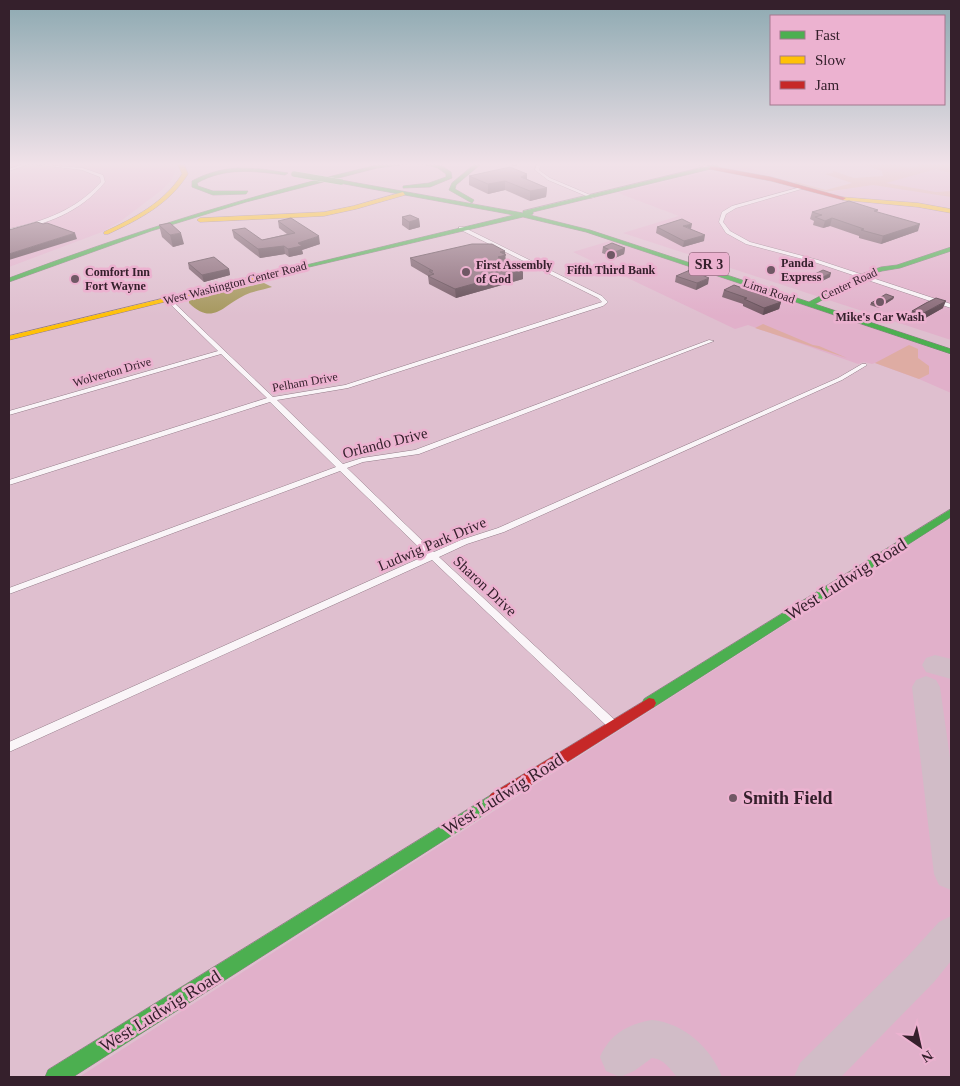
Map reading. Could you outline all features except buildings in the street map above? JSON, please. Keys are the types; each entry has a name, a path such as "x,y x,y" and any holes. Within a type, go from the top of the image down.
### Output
{"main road":[{"path":"9,280 76,250 121,227 140,215"},
{"path":"76,250 174,215"},
{"path":"9,271 194,215"},
{"path":"76,250 196,221 244,216 299,215"},
{"path":"495,218 501,215"},
{"name":"West Washington Center Road","path":"462,228 495,218 514,215"},
{"name":"West Washington Center Road","path":"9,338 517,215"},
{"name":"Lima Road","path":"530,215 603,235 951,344"},
{"name":"Lima Road","path":"557,215 620,234 818,302 951,352"},
{"name":"Center Road","path":"818,302 880,269 898,267 951,249"},
{"name":"West Ludwig Road","path":"55,1077 951,512"}],"street":[{"path":"9,230 60,215"},
{"path":"723,215 721,222 728,232 748,243 816,261 951,306"},
{"name":"Pelham Drive","path":"9,483 272,399 346,387 600,305 604,302 600,297 462,228"},
{"name":"Sharon Drive","path":"168,299 433,556 612,725"},
{"name":"Orlando Drive","path":"9,591 362,460 416,452 711,341"},
{"name":"Wolverton Drive","path":"9,414 222,352"},
{"name":"Ludwig Park Drive","path":"9,747 464,542 501,530 840,379 864,365"}],"shaded area":[{"path":"9,215 129,215 102,232 9,267"},
{"path":"675,215 951,215 951,340 623,233 679,216"},
{"path":"613,240 951,355 951,393 875,363 864,362 858,364 748,325 735,329 573,252"},
{"path":"264,283 272,287 245,295 217,312 205,313 197,310 189,303 189,301 198,298"},
{"path":"763,324 813,345 847,358 755,328"},
{"path":"909,345 918,349 918,358 929,366 929,374 919,379 875,363"},
{"name":"Smith Field","path":"951,518 951,1077 79,1077"}],"taxiway":[{"path":"935,665 951,669"},
{"path":"926,687 951,874"},
{"path":"814,1077 921,969 951,934"},
{"path":"620,1057 642,1041 661,1040 677,1048 702,1077"}],"traffic: fast":[{"path":"9,280 102,246 197,215"},
{"path":"521,215 588,231 951,352"},
{"path":"305,266 524,215"},
{"path":"809,305 861,276 881,269 898,267 951,249"},
{"path":"649,703 951,512"},
{"path":"55,1077 496,799"}],"traffic: slow":[{"path":"106,233 141,215"},
{"path":"200,220 310,215"},
{"path":"9,338 305,266"}],"traffic: jam":[{"path":"496,799 649,703"}],"place":[{"name":"Fifth Third Bank","path":"611,255"},
{"name":"Panda Express","path":"771,270"},
{"name":"First Assembly of God","path":"466,272"},
{"name":"Comfort Inn Fort Wayne","path":"75,279"},
{"name":"Mike's Car Wash","path":"880,302"},
{"name":"Smith Field","path":"733,798"}]}
